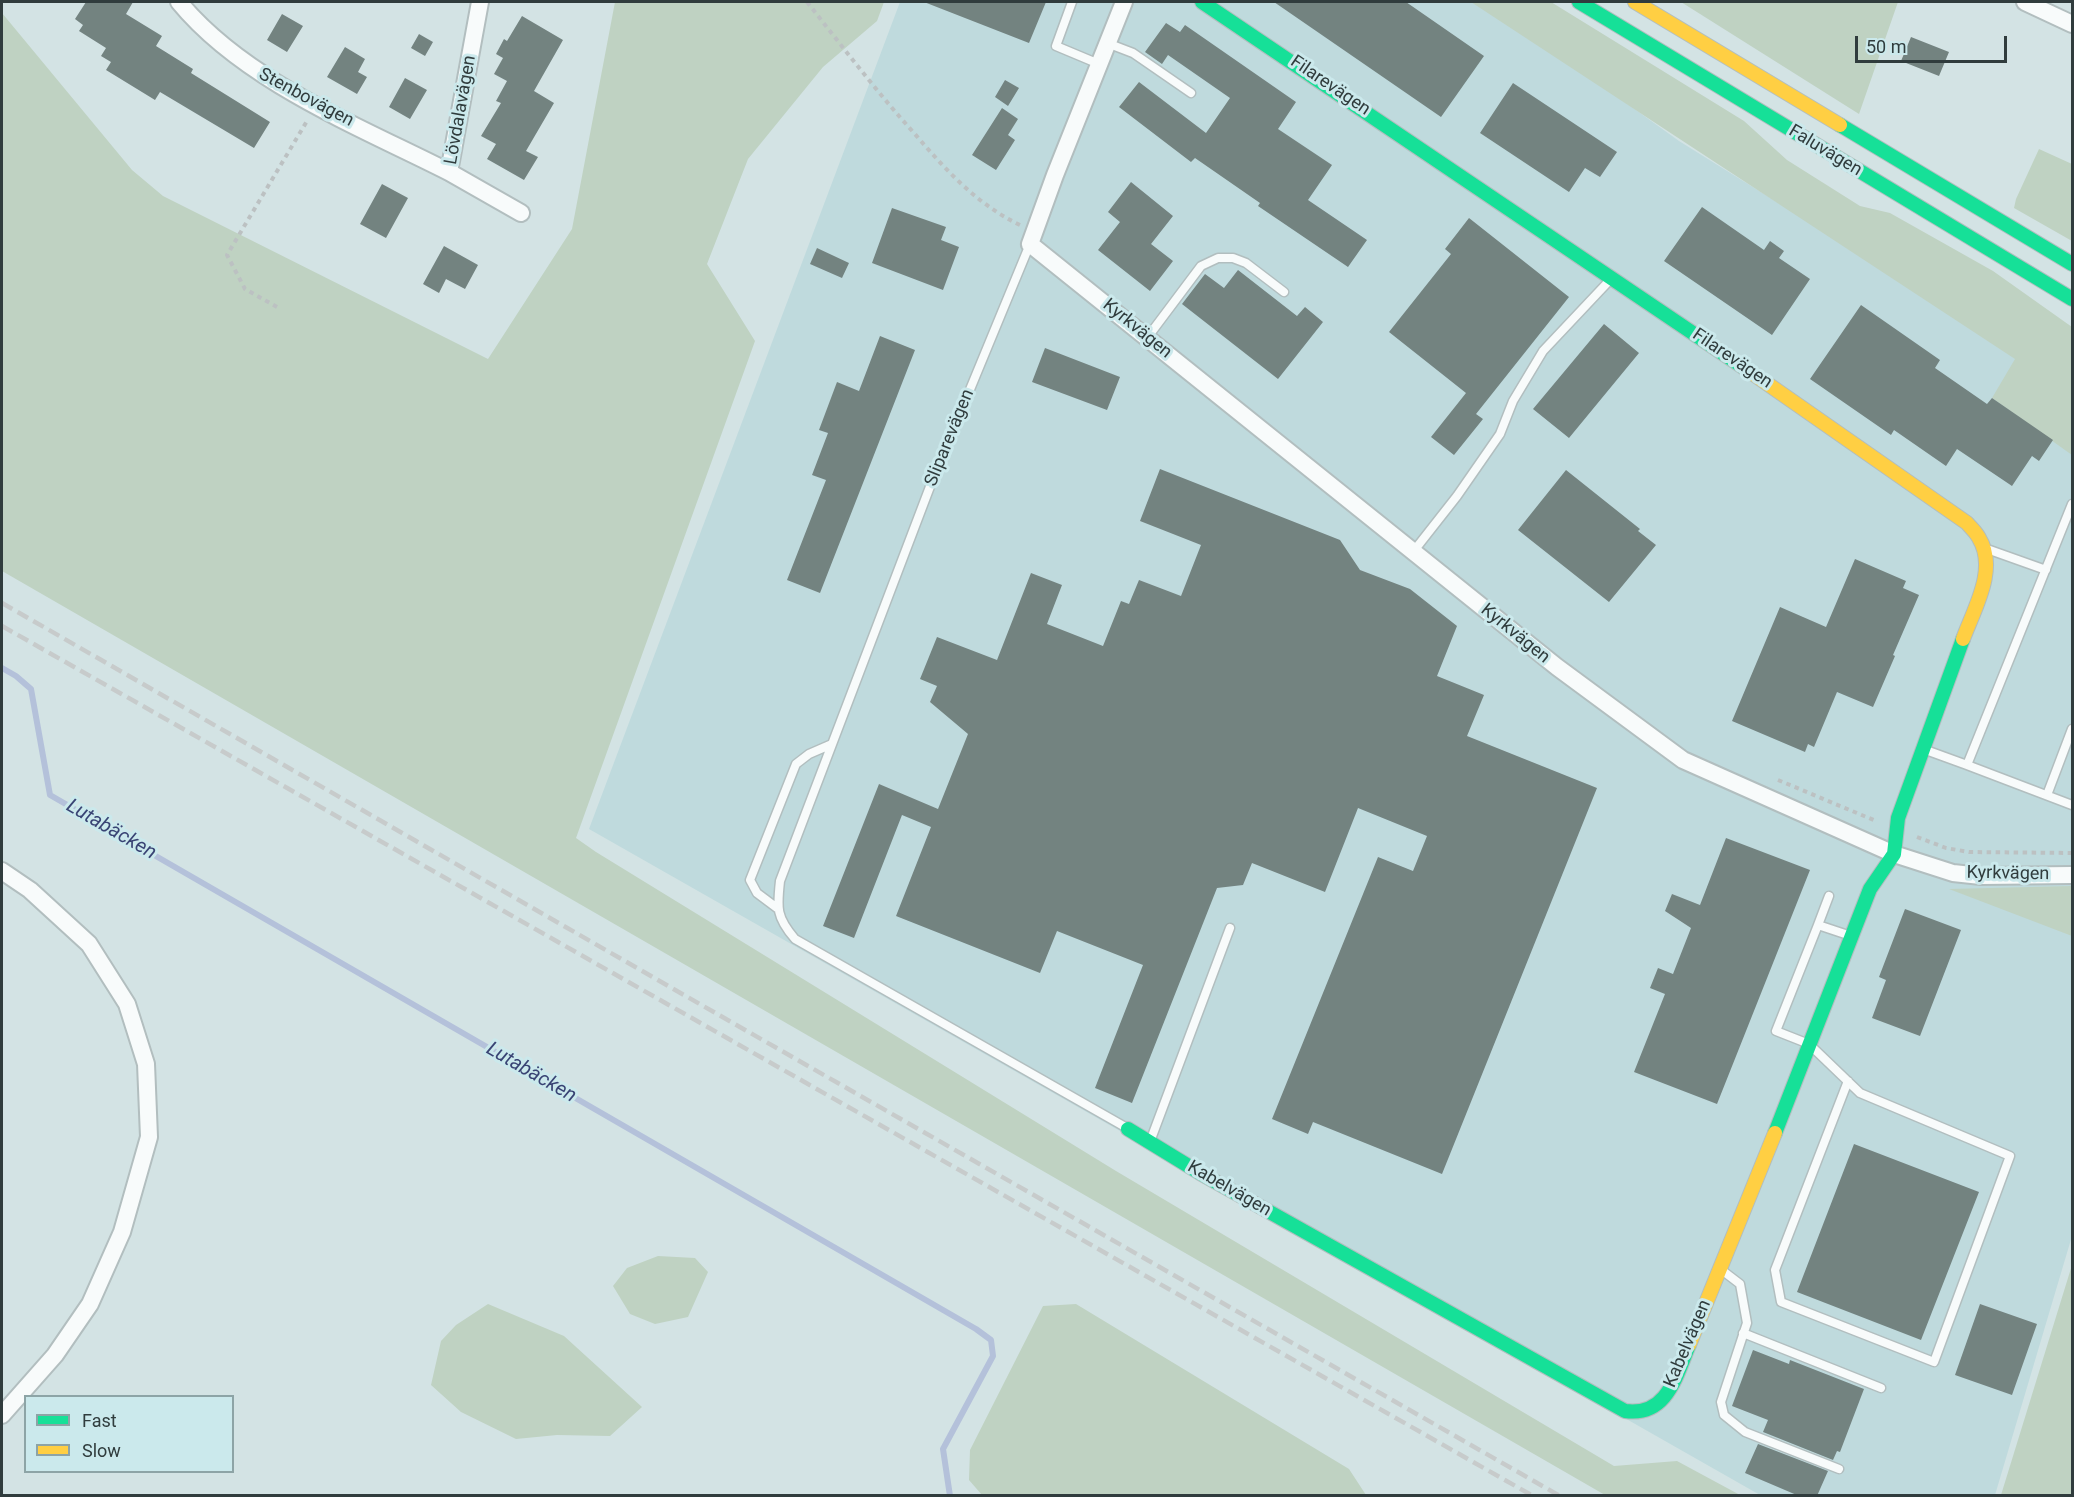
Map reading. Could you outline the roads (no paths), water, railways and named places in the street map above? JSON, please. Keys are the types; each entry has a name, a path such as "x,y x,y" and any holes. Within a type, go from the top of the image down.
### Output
{"main road":[{"name":"Filarevägen","path":"1202,2 1805,409 1967,523 1979,537 1984,548"},
{"name":"Faluvägen","path":"1579,2 2073,299"},
{"name":"Faluvägen","path":"1635,2 2073,264"},
{"path":"1894,854 1898,818 1984,584 1986,564 1984,548"},
{"name":"Kabelvägen","path":"1128,1129 1221,1185 1625,1411 1645,1412 1656,1408 1673,1384 1870,889 1894,854"}],"street":[{"name":"Stenbovägen","path":"179,2 218,42 252,68 317,105 449,172"},
{"name":"Lövdalavägen","path":"480,2 449,172 521,213"},
{"path":"1030,244 1124,2"},
{"path":"2025,2 2073,24"},
{"name":"Kyrkvägen","path":"1030,244 1557,667 1683,760 1894,854 1953,873 1981,876 2073,875"},
{"path":"2,871 30,890 89,944 128,1004 146,1065 149,1137 122,1232 90,1304 55,1355 2,1415"}],"lane":[{"path":"1072,2 1056,46 1099,64"},
{"path":"1107,43 1133,53 1191,93"},
{"name":"Sliparevägen","path":"777,908 780,881 873,633 930,484 1030,244"},
{"path":"1147,338 1201,266 1218,258 1233,258 1246,263 1284,292"},
{"path":"1413,552 1500,434 1513,401 1543,351 1611,278"},
{"path":"1967,765 2073,504"},
{"path":"1984,548 2046,570"},
{"path":"2047,795 2073,729"},
{"path":"832,744 809,754 796,764 750,880 757,893 777,908 783,924 795,939 1128,1129"},
{"path":"1923,748 2073,805"},
{"path":"1829,896 1776,1031 1809,1044 1848,1081 1860,1093 2010,1156 1934,1362 1781,1302 1775,1270 1848,1081"},
{"path":"1818,925 1851,936"},
{"path":"1150,1142 1230,928"},
{"path":"1720,1269 1740,1284 1747,1323 1721,1402 1724,1415 1745,1432 1839,1470"},
{"path":"1743,1333 1881,1388"}],"waterway":[{"name":"Lutabäcken","path":"2,668 31,689 50,795 976,1329 991,1340 993,1356 943,1449 950,1496"}],"railway":[{"path":"2,603 1560,1496"},
{"path":"2,626 1533,1496"}]}
